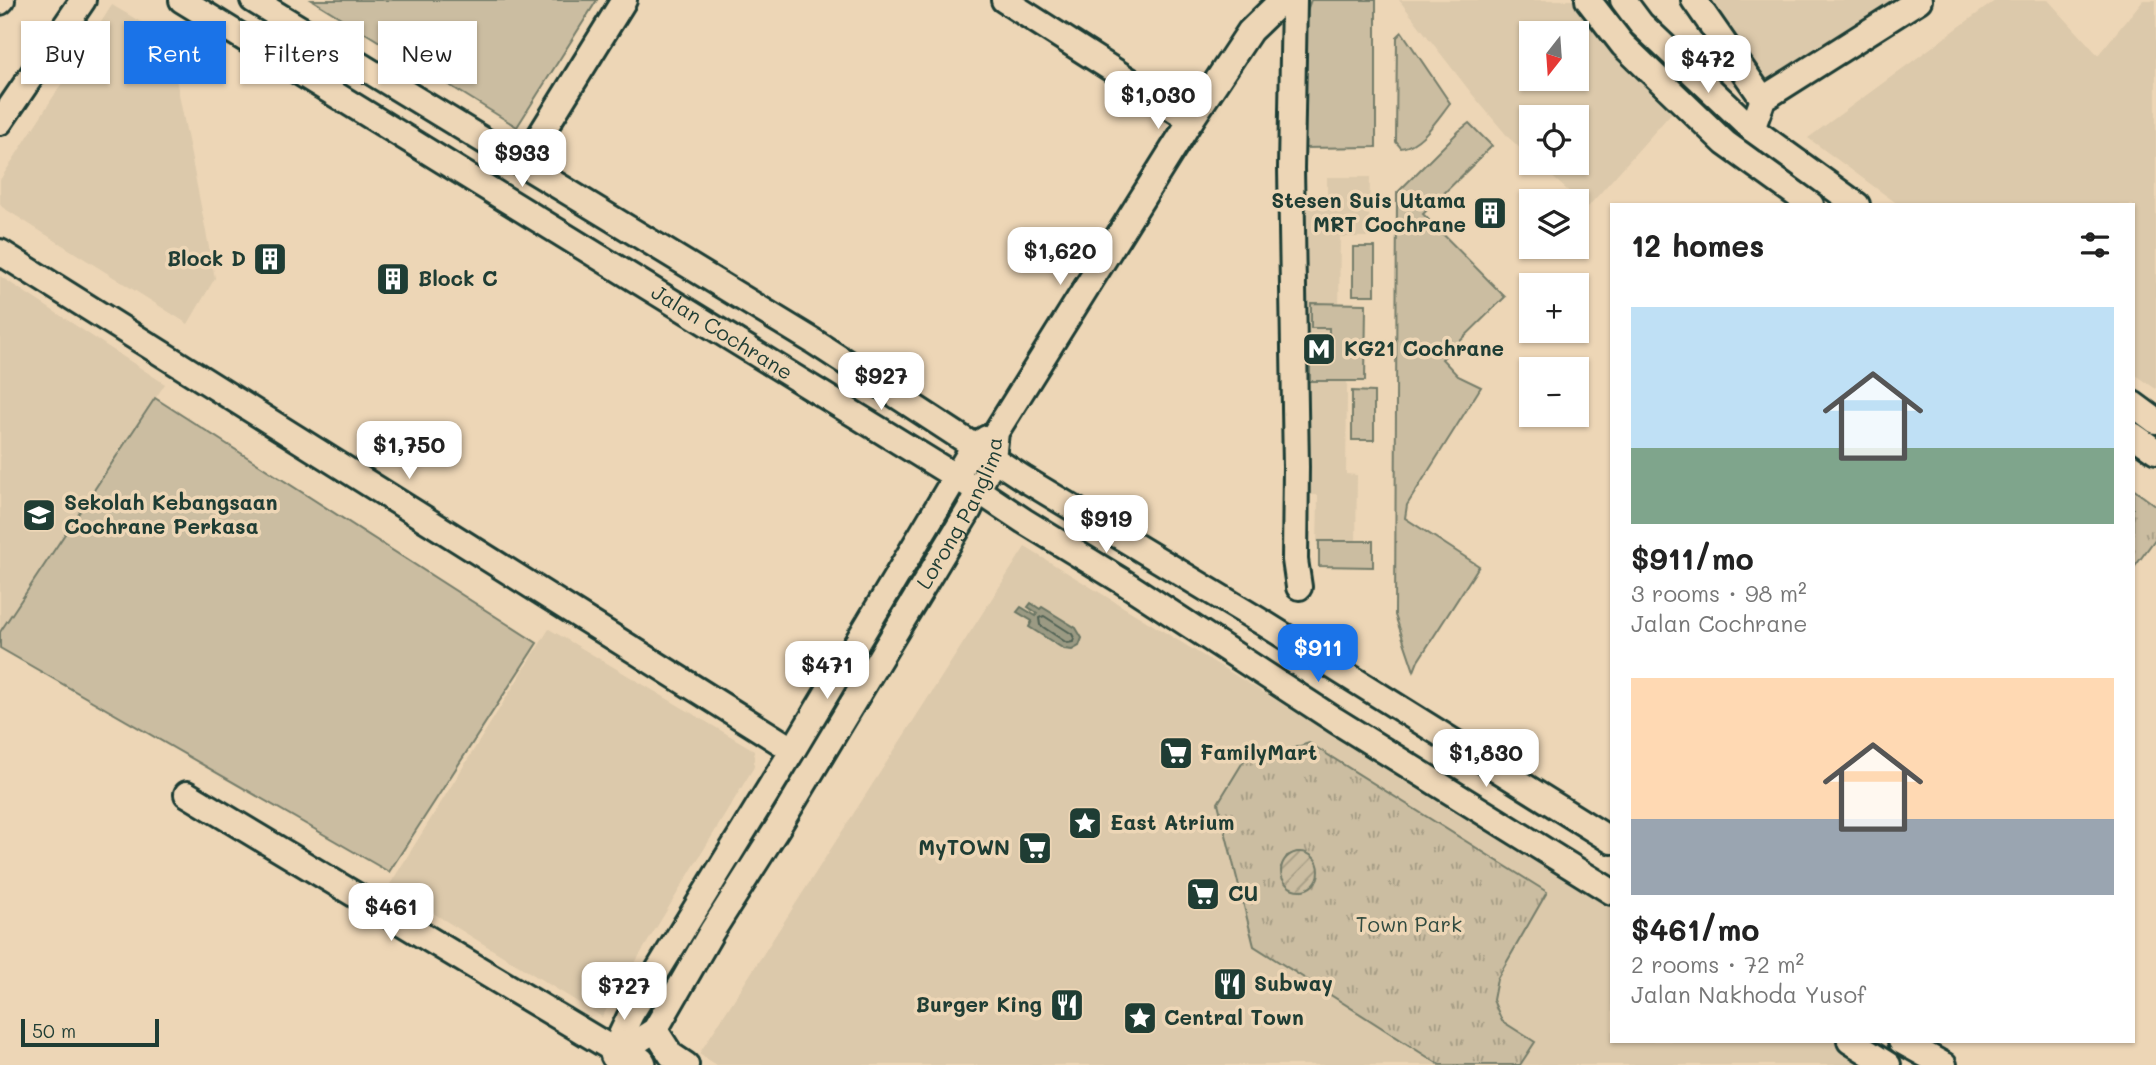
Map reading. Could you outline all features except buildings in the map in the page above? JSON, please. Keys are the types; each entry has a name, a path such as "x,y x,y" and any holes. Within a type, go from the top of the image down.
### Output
{"street":[{"path":"0,122 83,0"},
{"name":"Jalan Cochrane","path":"183,0 979,491 1335,720 1610,891"},
{"name":"Jalan Cochrane","path":"253,0 813,341 1034,485 1277,632 1610,840"},
{"path":"523,163 624,0"},
{"path":"1004,0 1191,120 1250,31 1282,0"},
{"path":"1294,0 1292,168 1295,560 1299,587"},
{"path":"1588,0 1623,45 1725,143 1808,203"},
{"path":"1623,0 1642,24 1752,129 1854,203"},
{"path":"1694,0 1763,99"},
{"path":"1752,129 1763,99 1919,0"},
{"name":"Lorong Panglima","path":"984,452 979,491 969,510 786,815 639,1051 621,1035 631,1014 793,750 955,477 984,452 1191,120"},
{"path":"0,252 793,750"},
{"path":"2135,405 2156,421"},
{"path":"2135,436 2156,451"},
{"path":"187,794 639,1051 671,1055 686,1065"},
{"path":"1853,1043 1888,1065"},
{"path":"1905,1043 1944,1065"}],"shaded area":[{"path":"1399,0 1573,0 1613,50 1674,110 1589,206 1589,189 1566,189 1550,175 1589,175 1589,105 1519,105 1519,147"},
{"path":"1703,0 1907,0 1766,88"},
{"path":"1996,0 2048,0 2098,55 2143,0 2156,0 2156,389 2135,374 2135,203 1896,203 1808,138"},
{"path":"112,5 139,21 124,21 124,84 177,84 215,278 188,324 0,204 0,180 61,84 110,84 110,21 102,21"},
{"name":"KG21 Cochrane","path":"1327,177 1370,177 1369,237 1340,237 1339,314 1348,315 1346,474 1357,475 1356,546 1317,546 1318,495 1293,495 1299,208 1327,208"},
{"name":"Sekolah Kebangsaan Cochrane Perkasa","path":"0,276 165,384 0,632"},
{"path":"1025,547 1610,904 1610,1043 1839,1043 1875,1065 717,1065 699,1054"},
{"path":"549,629 754,750 754,767 602,1017 389,886"}],"green space":[{"path":"312,0 597,0 517,127 448,84 477,84 477,21 378,21 378,41 364,32 364,21 346,21"},
{"path":"1311,0 1376,0 1376,147 1304,148 1305,16"},
{"path":"1402,32 1450,103 1423,136 1401,148 1396,142 1397,37"},
{"path":"1469,123 1492,146 1423,214 1505,297 1442,359 1458,376 1481,387 1407,505 1405,518 1479,566 1414,671 1395,615 1397,193"},
{"path":"1353,247 1375,247 1375,295 1353,295"},
{"path":"1311,303 1366,304 1365,381 1310,381 1310,354 1329,353 1329,328 1311,328"},
{"path":"1352,391 1374,392 1374,440 1352,440"},
{"path":"155,398 537,643 389,872 0,648 0,632"},
{"path":"2135,490 2156,506 2156,538 2135,566"},
{"path":"1319,541 1373,541 1373,567 1319,566"},
{"name":"Town Park","path":"1309,743 1547,892 1497,979 1493,1000 1502,1021 1535,1042 1520,1065 1440,1065 1254,946 1218,803 1254,744 1272,755","holes":["1298,852 1310,855 1314,884 1302,890 1281,867 1287,856"]},
{"path":"1300,852 1313,858 1319,871 1313,884 1300,890 1287,884 1281,871 1287,858"}],"water":[{"path":"1031,603 1076,628 1082,638 1079,646 1072,650 1064,649 1029,627 1032,621 1017,612 1021,607 1036,616 1037,613 1028,607"}],"place":[{"name":"Stesen Suis Utama MRT Cochrane","path":"1490,213"},
{"name":"Block D","path":"270,259"},
{"name":"Block C","path":"393,279"},
{"name":"KG21 Cochrane","path":"1319,349"},
{"name":"Sekolah Kebangsaan Cochrane Perkasa","path":"39,515"},
{"name":"FamilyMart","path":"1176,753"},
{"name":"East Atrium","path":"1085,823"},
{"name":"MyTOWN","path":"1035,848"},
{"name":"CU","path":"1203,894"},
{"name":"Subway","path":"1230,984"},
{"name":"Burger King","path":"1067,1005"},
{"name":"Central Town","path":"1140,1018"}]}
